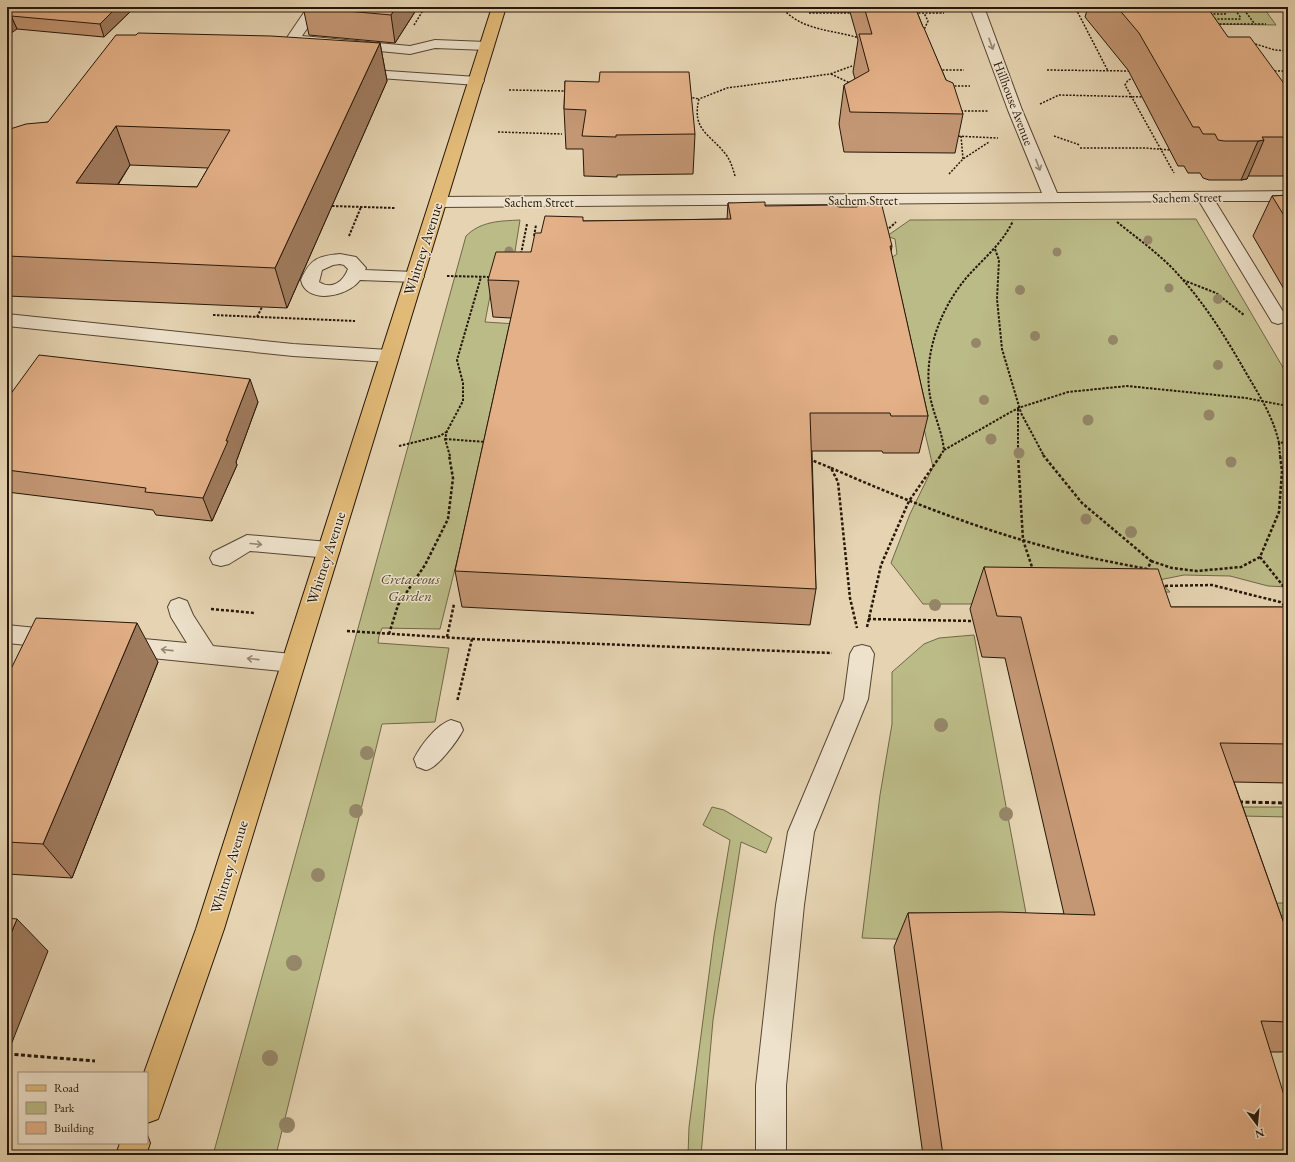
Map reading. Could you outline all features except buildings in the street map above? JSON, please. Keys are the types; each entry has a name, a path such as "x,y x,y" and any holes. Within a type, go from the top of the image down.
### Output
{"main road":[{"name":"Whitney Avenue","path":"148,1105 210,929 292,663 499,7"},
{"path":"130,1155 135,1144"}],"street":[{"name":"Hillhouse Avenue","path":"977,7 1052,199"},
{"path":"312,11 293,39 410,50 435,44 487,46"},
{"path":"344,72 477,80"},
{"path":"1204,196 1278,318"},
{"name":"Sachem Street","path":"438,202 1052,199 1288,196"},
{"path":"340,259 354,263 357,268 355,275 352,282 340,289 326,290 316,288 311,285 310,280 315,267 329,260 340,259"},
{"path":"355,275 415,277"},
{"path":"7,320 85,326 343,355 389,356"},
{"path":"221,558 247,543 328,550"},
{"path":"179,607 182,617 206,654"},
{"path":"7,634 75,641"},
{"path":"98,643 292,663"},
{"path":"771,1155 771,1086 790,905 801,832 856,699 862,654"},
{"path":"426,759 451,730"}],"path":[{"path":"1046,7 1094,10"},
{"path":"1218,7 1227,11 1245,11"},
{"path":"1208,19 1241,19 1233,7"},
{"path":"1242,7 1254,24"},
{"path":"1076,9 1108,71"},
{"path":"745,11 785,11 788,16 811,26 843,33 863,40"},
{"path":"1208,14 1225,14 1227,11"},
{"path":"809,13 854,13"},
{"path":"911,13 944,13"},
{"path":"920,34 927,26 928,22 924,13"},
{"path":"1218,15 1224,24"},
{"path":"1216,24 1266,24"},
{"path":"1248,42 1275,50 1288,51"},
{"path":"687,96 699,99 727,88 830,74 852,66"},
{"path":"934,70 964,70"},
{"path":"1047,70 1133,71"},
{"path":"1267,71 1288,71"},
{"path":"830,74 858,85"},
{"path":"1138,77 1125,82 1163,150 1175,176"},
{"path":"946,86 970,86"},
{"path":"509,90 571,91"},
{"path":"956,111 1016,110 1034,106 1059,95 1146,97"},
{"path":"699,99 695,113 701,128 705,136 726,155 733,168 735,179"},
{"path":"498,132 562,134"},
{"path":"949,135 1027,138"},
{"path":"961,136 963,159"},
{"path":"947,177 963,159 989,142"},
{"path":"1080,148 1145,148 1170,150"},
{"path":"332,206 395,208"},
{"path":"340,259 361,207"},
{"path":"944,450 930,394 928,371 937,326 957,291 980,262 995,249 1011,227 1015,217"},
{"path":"519,262 527,222 537,223 534,236"},
{"path":"885,231 896,222"},
{"path":"995,249 999,260 997,299 1002,349 1018,408 1045,458 1082,503 1150,561 1172,568 1197,571 1222,570 1241,567 1260,557 1279,512 1282,471 1277,430 1266,403 1224,334 1183,280 1152,249 1120,224"},
{"path":"447,276 495,277"},
{"path":"389,634 398,605 425,565 443,532 448,519 453,478 452,465 445,439 447,431 463,401 463,383 457,360 481,277"},
{"path":"1183,280 1200,285 1217,293 1234,305 1247,317"},
{"path":"257,317 262,307"},
{"path":"862,654 868,619 881,565 909,501 922,479 944,450 1018,408 1068,392 1127,386 1246,398 1288,406"},
{"path":"1018,408 1018,461 1024,540 1034,574"},
{"path":"399,446 440,436 447,431"},
{"path":"445,439 492,442"},
{"path":"1279,443 1288,442"},
{"path":"806,459 909,501 1024,540 1148,570"},
{"path":"831,468 838,482 850,598 862,654"},
{"path":"1260,557 1288,592"},
{"path":"1146,577 1150,561"},
{"path":"1157,585 1212,585 1280,602 1288,608"},
{"path":"448,637 454,604"},
{"path":"179,607 255,613"},
{"path":"868,619 973,621"},
{"path":"347,631 448,637 862,654"},
{"path":"451,730 472,638"},
{"path":"1232,802 1288,802"},
{"path":"8,1054 95,1061"}],"green space":[{"path":"1189,7 1263,7 1276,25 1200,24"},
{"path":"1196,219 1288,376 1288,587 1268,586 1230,576 1184,575 1159,580 1170,592 1138,593 1141,604 923,604 891,563 910,514 933,467 885,262 897,254 895,239 887,236 910,220"},
{"name":"Cretaceous Garden","path":"520,220 512,270 495,270 485,322 516,324 440,629 382,628 379,636 378,643 449,648 435,722 382,724 276,1155 213,1155 466,236 478,227 484,225"},
{"path":"974,635 1031,940 955,941 862,938 880,795 892,724 892,672 924,644 939,638"},
{"path":"712,807 724,810 772,838 766,853 741,842 713,1020 701,1155 688,1155 689,1127 714,936 730,840 703,825"},
{"path":"1226,807 1288,807 1288,817 1242,816 1275,903 1288,903 1288,916 1266,916"}]}
